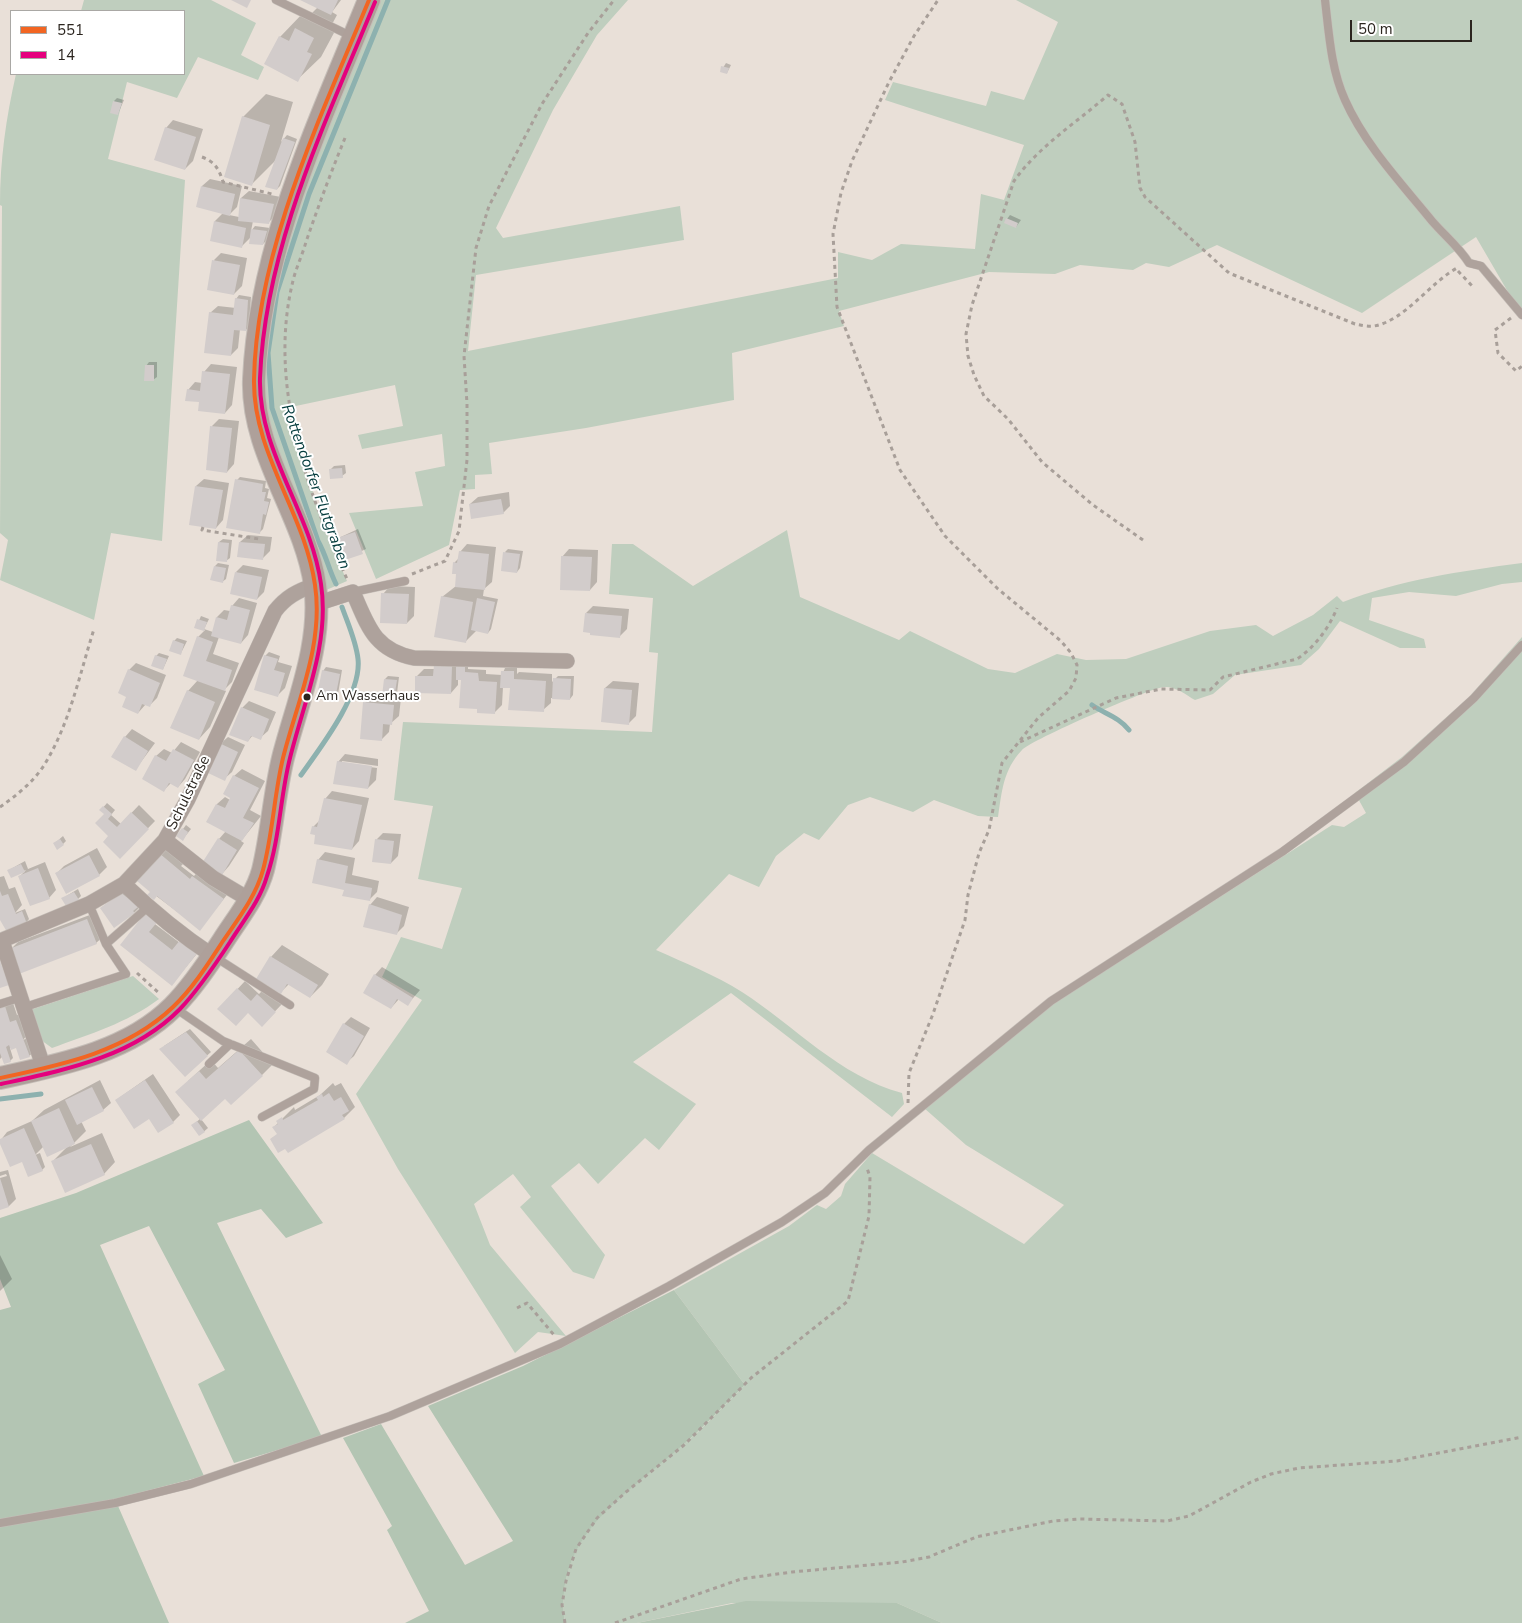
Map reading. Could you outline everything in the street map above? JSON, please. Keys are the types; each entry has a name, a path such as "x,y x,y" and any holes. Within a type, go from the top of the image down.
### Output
{"street":[{"path":"0,1078 44,1069 97,1053 127,1040 152,1025 173,1007 213,956 250,900 262,873 271,828 275,791 313,644 318,597 309,557 258,419 254,384 256,348 269,268 290,198 369,0"},
{"name":"Schulstraße","path":"1,941 88,904 124,884 165,840 188,799 275,611 285,598 298,590 318,597"},
{"path":"318,597 351,592 368,628 380,644 397,655 414,658 567,661"},
{"path":"165,840 198,868 250,900"},
{"path":"124,884 148,907 213,956"},
{"path":"1,941 44,1069"}],"lane":[{"path":"276,0 354,38"},
{"path":"1326,0 1331,55 1345,100 1371,144 1435,225 1462,252 1470,263 1481,266 1521,314"},
{"path":"351,592 406,578"},
{"path":"0,1523 114,1504 191,1484 427,1402 560,1344 669,1286 804,1209 825,1193 908,1116 1051,1000 1282,852 1404,762 1474,698 1522,645"},
{"path":"0,1004 21,1003 126,974 106,944 88,904"},
{"path":"106,944 148,907"},
{"path":"213,956 290,1005"},
{"path":"173,1007 198,1026 230,1044 315,1078 314,1089 262,1117"},
{"path":"209,1064 230,1044"}],"path":[{"path":"406,578 445,561 459,532 467,460 467,404 464,356 469,300 476,248 490,206 542,104 588,33 614,0"},
{"path":"908,1116 909,1073 933,1014 965,920 968,895 979,853 990,830 1002,763 1038,718 1068,691 1076,678 1077,665 1071,653 1061,641 998,589 944,536 900,470 837,307 833,234 844,185 852,161 889,82 914,36 938,0"},
{"path":"1143,540 1093,505 1042,462 1008,419 984,396 968,356 966,334 972,305 1014,182 1037,155 1108,95 1122,104 1135,142 1140,188 1145,197 1160,211 1229,273 1355,324 1373,326 1384,323 1456,268 1470,263"},
{"path":"345,138 292,284 284,334 284,369 293,424 307,473 327,536 351,592"},
{"path":"202,156 212,161 220,171 223,182 290,198"},
{"path":"1456,268 1474,288"},
{"path":"1521,314 1496,330 1498,353 1516,371 1522,366"},
{"path":"203,527 202,530 259,538"},
{"path":"1020,742 1116,698 1161,689 1210,690 1223,676 1297,659 1307,652 1331,623 1336,608"},
{"path":"0,807 23,790 46,763 63,726 94,629"},
{"path":"565,1623 562,1605 566,1581 576,1549 597,1518 684,1445 751,1378 848,1301 869,1216 870,1177 863,1157"},
{"path":"517,1308 527,1302 549,1329"},
{"path":"615,1623 741,1579 792,1572 902,1562 929,1557 976,1537 1053,1521 1167,1521 1189,1516 1251,1482 1271,1474 1299,1468 1397,1461 1522,1437"}],"green space":[{"path":"84,0 211,0 256,23 241,55 264,67 258,80 198,57 177,98 127,82 108,159 185,180 162,541 111,533 94,620 0,580 8,540 0,533 2,206 0,205 2,155 9,107 16,75 185,75 185,10 81,10"},
{"path":"380,0 628,0 597,35 553,110 496,228 503,238 680,206 684,240 476,275 468,351 838,278 838,252 872,260 901,244 975,249 981,194 1004,200 1024,145 885,100 893,82 986,106 991,91 1024,100 1058,22 1016,0 1522,0 1522,316 1476,237 1362,313 1217,245 1169,267 1146,263 1133,270 1080,265 1055,274 989,272 839,311 844,326 732,353 734,400 586,428 489,443 492,474 475,475 475,489 460,490 449,545 376,579 349,513 423,506 415,472 445,466 442,434 362,449 358,435 403,426 395,385 291,407 295,432 312,488 328,535 347,581 324,591 265,408 265,341 295,204"},
{"path":"787,530 800,597 899,640 910,631 988,669 1015,673 1057,654 1086,660 1126,659 1210,631 1256,625 1273,636 1313,615 1337,596 1343,602 1386,588 1454,573 1522,563 1522,582 1502,584 1456,596 1409,592 1372,598 1369,620 1424,639 1426,648 1400,648 1340,621 1319,649 1301,665 1235,675 1213,694 1195,700 1177,689 1164,687 1091,715 1030,744 1022,750 1011,765 1004,781 998,817 978,816 934,800 913,812 870,797 848,805 819,840 804,833 776,856 759,887 729,874 656,950 711,975 742,992 838,1063 879,1085 902,1093 904,1104 892,1117 731,993 633,1062 696,1104 659,1150 645,1138 598,1184 579,1163 551,1186 605,1255 594,1279 573,1272 520,1207 531,1197 513,1174 474,1204 490,1245 566,1336 538,1332 515,1353 398,1169 356,1094 422,1000 382,977 401,937 442,949 462,888 418,879 433,806 394,800 403,722 652,732 658,653 649,652 653,598 609,594 612,544 633,544 693,586"},
{"path":"1522,637 1522,1623 942,1623 897,1603 732,1603 637,1623 565,1623 564,1592 570,1565 581,1541 616,1500 690,1439 745,1385 674,1290 789,1226 817,1205 826,1209 841,1196 845,1184 872,1153 1024,1244 1064,1205 966,1145 924,1108 1053,1004 1332,825 1344,827 1366,813 1355,793 1402,757 1469,697"},
{"path":"133,976 159,999 121,1021 52,1048 41,1040 30,1010"},
{"path":"249,1120 323,1223 286,1238 261,1209 217,1223 322,1437 234,1463 198,1384 225,1370 149,1226 100,1245 204,1476 115,1499 169,1623 0,1623 0,1310 11,1307 0,1279 0,1218 76,1193"},
{"path":"674,1290 745,1385 690,1439 617,1501 598,1520 582,1542 570,1565 564,1592 565,1623 405,1623 429,1611 387,1530 392,1526 343,1438 381,1424 465,1565 513,1541 428,1406 523,1366"},
{"path":"746,1601 897,1603 942,1623 637,1623"}],"building":[{"path":"231,0 251,0 247,8"},
{"path":"300,0 338,0 331,15"},
{"path":"295,28 314,38 307,52 312,54 298,82 264,64 279,36 289,41"},
{"path":"721,66 729,68 727,74 720,72"},
{"path":"113,101 122,103 118,115 110,113"},
{"path":"242,116 270,125 252,186 224,177"},
{"path":"165,127 196,137 185,170 154,160"},
{"path":"283,138 295,142 277,190 265,187"},
{"path":"201,186 235,194 230,216 196,207"},
{"path":"240,198 274,204 269,224 238,221"},
{"path":"1006,218 1018,223 1016,228 1004,223"},
{"path":"214,221 246,228 242,248 210,241"},
{"path":"251,229 267,231 263,245 249,244"},
{"path":"212,260 240,265 234,295 207,290"},
{"path":"235,298 248,300 246,331 234,330 231,356 204,353 209,312 233,315"},
{"path":"145,365 154,365 154,381 144,381"},
{"path":"202,371 230,374 225,414 198,411 199,402 185,401 187,389 200,391"},
{"path":"210,426 232,428 227,473 206,470"},
{"path":"342,468 343,478 330,479 329,469"},
{"path":"235,479 263,484 262,492 266,492 264,501 269,502 266,515 263,514 260,534 226,528"},
{"path":"195,486 223,490 216,529 189,525"},
{"path":"501,499 504,514 471,519 469,504"},
{"path":"355,532 363,554 339,562 331,540"},
{"path":"218,542 229,543 227,562 216,561"},
{"path":"239,542 265,544 263,560 237,557"},
{"path":"459,551 489,554 485,590 455,587 456,574 452,574 453,562 457,563"},
{"path":"503,552 520,554 517,573 501,571"},
{"path":"561,556 592,557 590,591 560,590"},
{"path":"214,566 226,568 223,583 210,580"},
{"path":"235,572 262,577 257,600 230,594"},
{"path":"381,593 409,594 407,624 380,623"},
{"path":"441,596 473,602 466,643 434,637"},
{"path":"477,598 495,602 488,634 471,630"},
{"path":"231,605 250,610 241,644 211,636 216,617 227,620"},
{"path":"585,613 622,616 620,638 590,635 590,633 583,632"},
{"path":"197,619 207,622 204,631 194,628"},
{"path":"197,636 213,642 206,661 232,670 225,691 183,676"},
{"path":"173,640 184,644 181,655 169,651"},
{"path":"155,655 167,659 163,670 151,666"},
{"path":"264,655 278,659 274,670 285,673 278,697 254,690"},
{"path":"456,664 465,665 465,672 478,673 479,681 497,682 495,714 477,713 477,709 459,708 461,680 456,680"},
{"path":"434,665 452,666 451,694 415,693 415,676 433,676"},
{"path":"128,669 160,683 150,707 142,704 138,714 122,707 126,697 118,693"},
{"path":"322,670 340,674 335,699 317,696"},
{"path":"501,671 514,671 514,679 546,681 544,712 508,710 510,688 500,688"},
{"path":"553,678 571,679 570,700 552,699"},
{"path":"384,679 397,680 394,698 382,696"},
{"path":"604,688 632,690 629,725 601,722"},
{"path":"187,690 215,702 199,740 170,728"},
{"path":"363,702 394,705 392,725 383,724 382,741 360,739"},
{"path":"241,707 269,719 261,740 251,736 248,742 229,735"},
{"path":"124,736 148,751 136,771 111,757"},
{"path":"219,743 238,752 225,781 206,772"},
{"path":"173,749 194,760 178,788 169,783 164,792 142,779 155,755 166,761"},
{"path":"337,761 372,766 368,789 333,784"},
{"path":"233,775 259,788 243,818 254,823 242,841 206,822 216,804 225,808 230,798 223,794"},
{"path":"324,798 362,805 352,850 314,844 315,835 310,834 312,826 317,827"},
{"path":"103,806 112,814 108,819 117,827 131,812 149,829 120,859 103,842 108,836 95,823 104,814 99,810"},
{"path":"182,828 188,832 183,841 176,836"},
{"path":"218,838 237,850 222,875 202,863"},
{"path":"60,839 64,845 57,850 53,843"},
{"path":"375,839 394,841 391,864 372,862"},
{"path":"159,853 190,879 192,876 224,899 200,931 157,896 154,900 147,895 150,892 137,881"},
{"path":"89,855 100,876 66,894 55,873"},
{"path":"317,859 348,866 345,883 372,888 370,901 342,896 344,890 312,883"},
{"path":"21,864 25,872 11,878 7,870"},
{"path":"38,868 50,899 30,906 18,876"},
{"path":"0,891 2,896 8,894 16,914 22,911 27,924 7,932 0,920"},
{"path":"74,892 79,900 66,906 61,898"},
{"path":"121,893 139,906 133,911 135,913 114,928 100,908"},
{"path":"369,904 402,915 397,935 363,927"},
{"path":"146,912 158,921 149,932 172,950 181,939 198,952 172,986 120,945"},
{"path":"87,919 97,944 19,974 9,949"},
{"path":"270,956 318,985 310,998 287,984 281,994 256,979"},
{"path":"0,961 9,985 0,988"},
{"path":"374,974 413,998 408,1006 397,999 391,1009 363,993"},
{"path":"237,988 251,1001 257,994 276,1012 262,1027 248,1013 236,1026 217,1009"},
{"path":"5,1006 10,1022 16,1020 30,1057 20,1060 16,1048 11,1050 9,1045 6,1047 11,1062 4,1064 0,1053 0,1008"},
{"path":"343,1023 364,1036 347,1065 326,1052"},
{"path":"186,1032 208,1056 185,1077 159,1049"},
{"path":"239,1050 263,1076 231,1105 225,1099 201,1121 175,1092 199,1071 206,1079"},
{"path":"145,1080 174,1123 158,1133 149,1119 134,1129 115,1100"},
{"path":"92,1087 104,1111 77,1125 65,1100"},
{"path":"329,1093 334,1101 341,1097 349,1111 342,1115 345,1119 288,1153 285,1149 278,1153 270,1139 277,1134 272,1127 278,1124 276,1121 282,1117 283,1120 318,1100 316,1097 322,1094 323,1097"},
{"path":"59,1108 75,1144 47,1157 31,1121"},
{"path":"197,1121 205,1132 199,1136 191,1125"},
{"path":"24,1128 43,1171 28,1177 22,1162 10,1167 0,1144 0,1139"},
{"path":"91,1144 105,1175 65,1193 51,1161"},
{"path":"0,1178 9,1207 0,1210"}],"waterway":[{"name":"Rottendorfer Flutgraben","path":"336,584 318,541 272,408 268,353 277,292 309,194 388,0"},
{"name":"Rottendorfer Flutgraben","path":"301,775 319,750 347,704 358,673 356,646 342,607"},
{"path":"1092,705 1116,719 1129,730"},
{"name":"Rottendorfer Flutgraben","path":"0,1099 41,1094"}],"transit line":[{"name":"551","path":"0,1078 92,1055 114,1046 155,1022 180,1000 200,976 246,907 260,880 269,842 283,758 313,651 317,607 315,585 309,559 301,533 270,458 256,407 254,380 258,332 266,283 294,185 369,0"},
{"name":"14","path":"1,1084 73,1067 97,1059 141,1039 161,1025 180,1009 206,977 251,910 264,885 275,847 290,758 319,650 323,606 321,584 307,532 267,431 262,405 260,378 264,329 273,280 301,185 375,2"}],"place":[{"name":"Am Wasserhaus","path":"307,697"}]}
